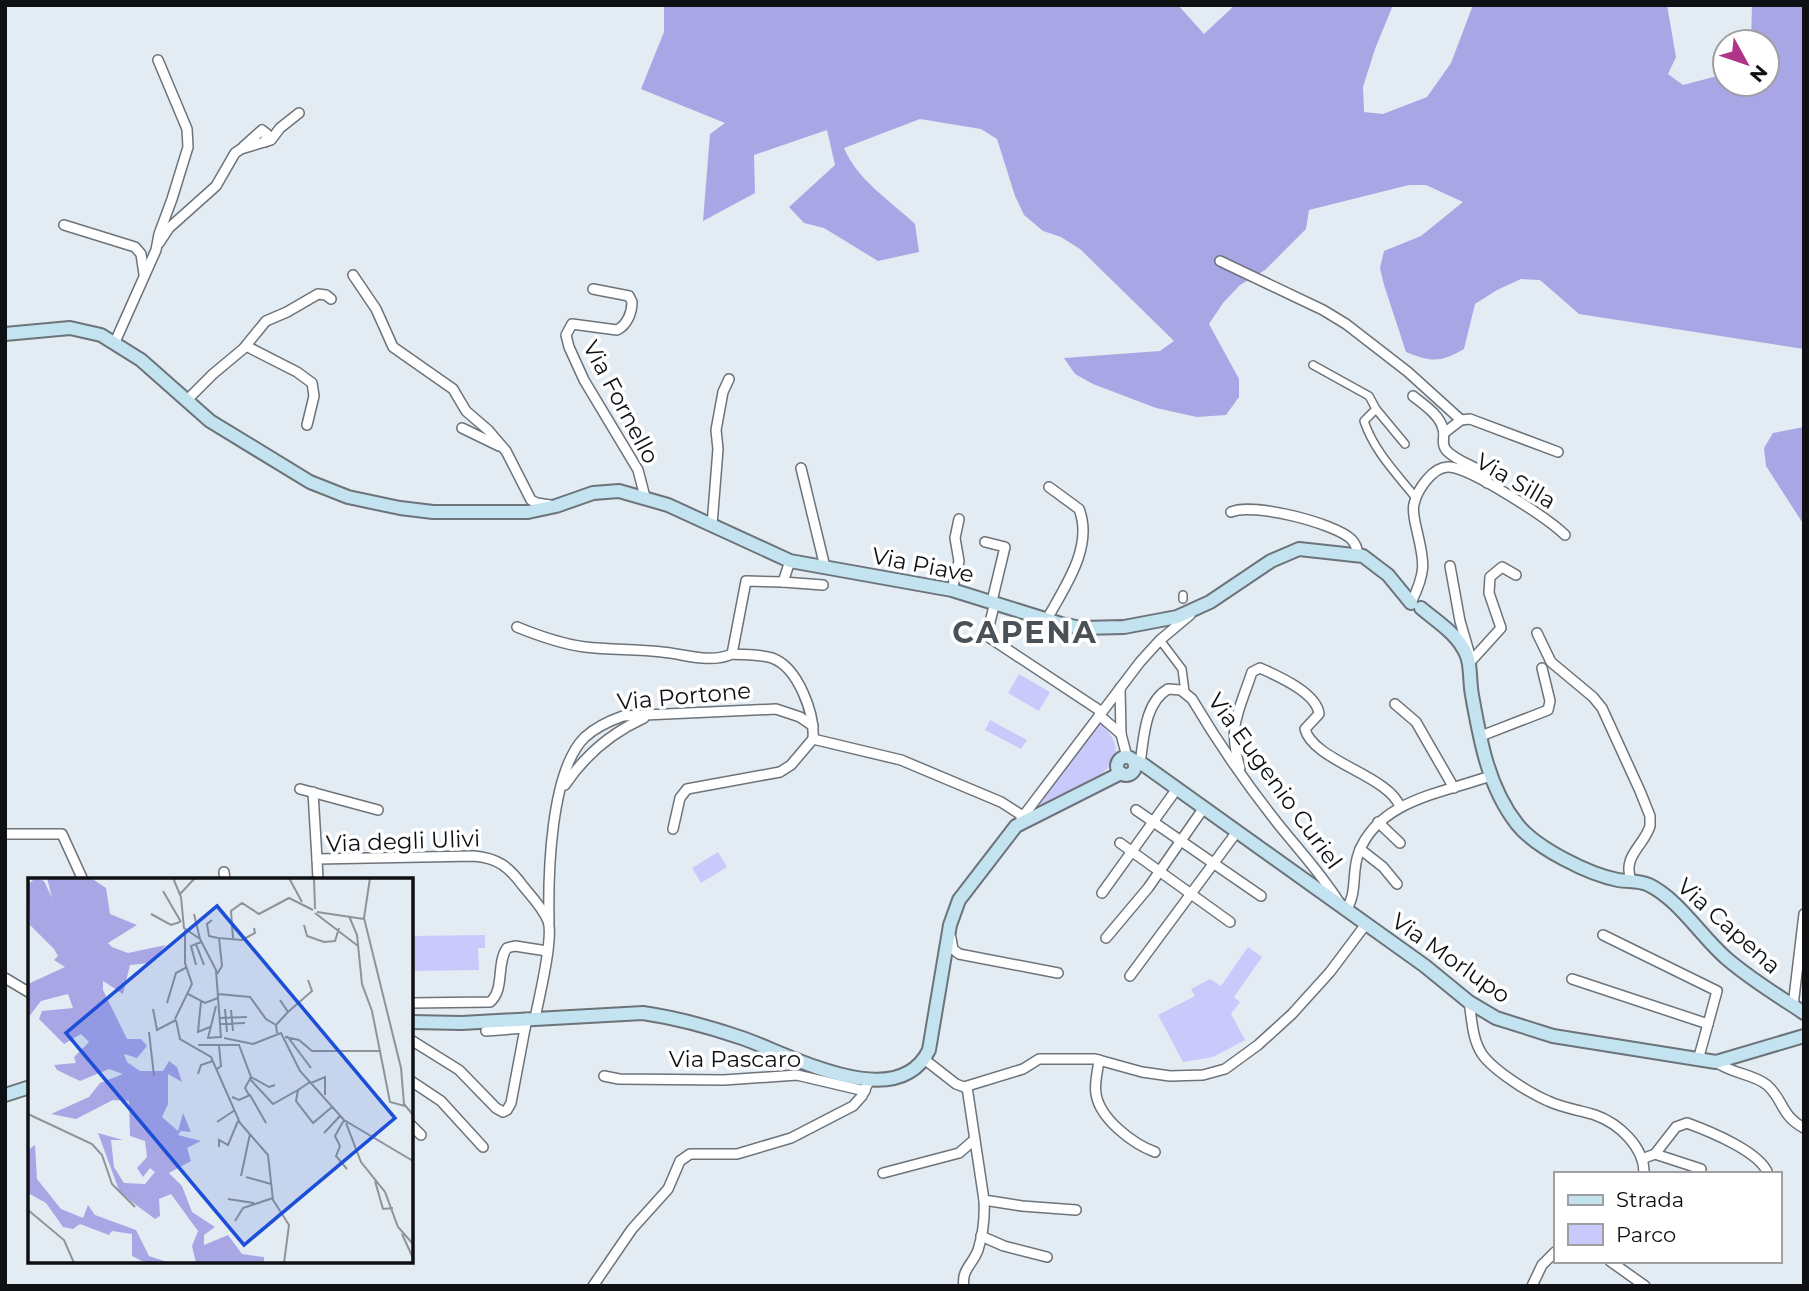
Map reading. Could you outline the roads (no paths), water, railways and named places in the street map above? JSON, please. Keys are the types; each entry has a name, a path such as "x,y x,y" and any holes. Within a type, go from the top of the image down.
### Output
{"main road":[{"name":"Via Piave","path":"5,334 71,328 90,330 115,342 141,360 186,401 235,438 298,475 348,497 422,511 523,512 556,506 607,490 645,497 789,560 952,590 1071,626 1096,629 1149,623 1189,610 1213,601 1238,581 1271,561 1299,549 1358,554"},
{"path":"1358,554 1386,573 1413,604 1457,640 1470,661"},
{"name":"Via Capena","path":"1470,661 1470,687 1490,776 1516,822 1535,842 1549,851 1617,880 1647,884 1660,892 1726,958 1761,986 1799,1009"},
{"path":"413,1022 526,1023 629,1012 670,1017 718,1030 867,1086 903,1074 924,1059 932,1041 950,925 959,900 1020,821 1126,773 1135,768 1133,760"},
{"name":"Via Morlupo","path":"1133,760 1425,965 1469,1002 1496,1018 1540,1033 1716,1062 1804,1036"},
{"path":"1126,773 1157,775"},
{"path":"5,1095 28,1088"}],"street":[{"path":"156,250 159,233 190,139 158,60"},
{"path":"115,342 156,250 169,228 216,186 232,156 241,149 273,138 280,128 299,113"},
{"path":"64,225 137,249 142,258 144,278"},
{"path":"1220,261 1323,310 1346,324 1408,372 1461,420"},
{"path":"353,275 378,313 393,347 449,385 466,411 488,430 506,452 530,500 556,506"},
{"name":"Via Fornello","path":"593,289 629,296 632,304 630,316 623,327 617,330 572,324 567,330 567,340 584,380 639,473 645,497"},
{"path":"186,401 246,346 266,321 318,294 331,299"},
{"path":"246,346 297,372 312,383 314,396 307,425"},
{"path":"1314,365 1369,396 1376,409 1405,444"},
{"path":"712,525 718,449 715,434 723,392 729,379"},
{"path":"1413,396 1438,419 1444,433 1442,441 1445,448 1455,457 1485,473 1487,483"},
{"path":"1376,409 1364,421 1368,435 1382,457 1416,498 1413,509 1423,559 1422,579 1413,604"},
{"path":"1444,433 1461,420 1475,420 1558,452"},
{"path":"463,428 491,441 506,452"},
{"name":"Via Silla","path":"1416,498 1430,477 1445,467 1453,467 1487,483 1551,523 1565,535"},
{"path":"801,468 825,567"},
{"path":"1048,619 1076,564 1082,539 1081,515 1077,508 1049,487"},
{"path":"1231,512 1248,508 1327,525 1353,541 1358,554"},
{"path":"952,590 959,561 955,541 959,519"},
{"path":"985,542 1006,544 988,630 990,638 1101,713 1121,734 1133,760"},
{"path":"783,582 789,560"},
{"path":"1450,566 1470,661"},
{"path":"1470,661 1501,628 1489,593 1490,577 1502,567 1516,575"},
{"path":"732,654 746,581 823,585"},
{"path":"813,739 893,758 946,778 1001,802 1020,821 1120,688 1189,610"},
{"path":"1149,623 1156,630 1159,641 1182,669 1185,692"},
{"path":"517,627 553,640 585,647 658,651 706,659 732,654 767,657 783,664 799,687 813,726 813,739 791,765 780,772 687,789 680,798 673,829"},
{"path":"1537,633 1551,662 1600,705 1647,807 1650,828 1630,860 1628,868 1631,880"},
{"path":"1241,773 1234,749 1233,730 1252,671 1260,668 1296,686 1317,707 1319,714 1305,729 1308,736 1336,760 1390,792 1400,807"},
{"path":"1481,736 1548,710 1550,701 1542,668"},
{"path":"1120,688 1121,734"},
{"name":"Via Eugenio Curiel","path":"1133,760 1155,701 1168,689 1185,692 1275,820 1320,873 1344,908"},
{"path":"1109,703 1121,708"},
{"path":"1395,704 1416,722 1454,788"},
{"name":"Via Portone","path":"549,922 551,842 565,772 584,738 604,723 623,716 776,709 800,717 813,726"},
{"path":"561,790 578,765 612,735 648,715"},
{"path":"1344,908 1352,898 1355,865 1360,849 1378,822 1400,807 1490,776"},
{"path":"300,789 378,810"},
{"path":"1102,893 1177,790"},
{"path":"313,792 317,859"},
{"path":"1106,938 1160,872 1203,809"},
{"path":"1136,810 1261,896"},
{"path":"1378,822 1400,843"},
{"path":"1129,976 1236,833"},
{"path":"5,834 62,834 82,878"},
{"path":"1120,843 1230,922"},
{"path":"1360,849 1383,867 1397,884"},
{"name":"Via degli Ulivi","path":"318,878 317,859 491,858 508,867 549,922"},
{"path":"1799,1009 1804,914"},
{"path":"413,1041 459,1070 496,1108 503,1112 509,1108 526,1023 547,951 549,922"},
{"path":"924,1059 956,1084 967,1087 1023,1069 1039,1059 1100,1060 1164,1076 1203,1075 1225,1069 1250,1052 1292,1014 1366,924"},
{"path":"950,925 951,946 957,953 1058,973"},
{"path":"1603,935 1717,991 1698,1060"},
{"path":"413,1003 490,1002 496,995 502,956 507,948 515,946 547,951"},
{"path":"5,978 28,992"},
{"path":"1572,979 1708,1024"},
{"path":"1469,1002 1476,1042 1488,1061 1547,1101 1595,1115 1609,1122 1628,1137 1643,1159 1644,1172"},
{"path":"486,1031 526,1023"},
{"path":"1100,1060 1095,1088 1101,1106 1130,1140 1155,1152"},
{"path":"1716,1062 1729,1071 1767,1085 1785,1113 1804,1128"},
{"name":"Via Pascaro","path":"604,1076 619,1079 724,1080 797,1075 867,1086"},
{"path":"413,1082 441,1101 484,1147"},
{"path":"593,1286 632,1229 668,1189 684,1156 737,1154 803,1133 850,1108 867,1086"},
{"path":"964,1286 963,1277 976,1255 981,1236 984,1200 967,1087"},
{"path":"1643,1159 1655,1154 1676,1127 1687,1123 1755,1156 1765,1165 1767,1172"},
{"path":"413,1127 421,1135"},
{"path":"883,1174 959,1153 974,1140"},
{"path":"1655,1154 1701,1168"},
{"path":"984,1200 1076,1210"},
{"path":"981,1236 1003,1246 1047,1257"},
{"path":"1532,1286 1542,1265 1554,1253"},
{"path":"1613,1263 1645,1286"}],"district":[{"name":"CAPENA","path":"1025,633"}]}
